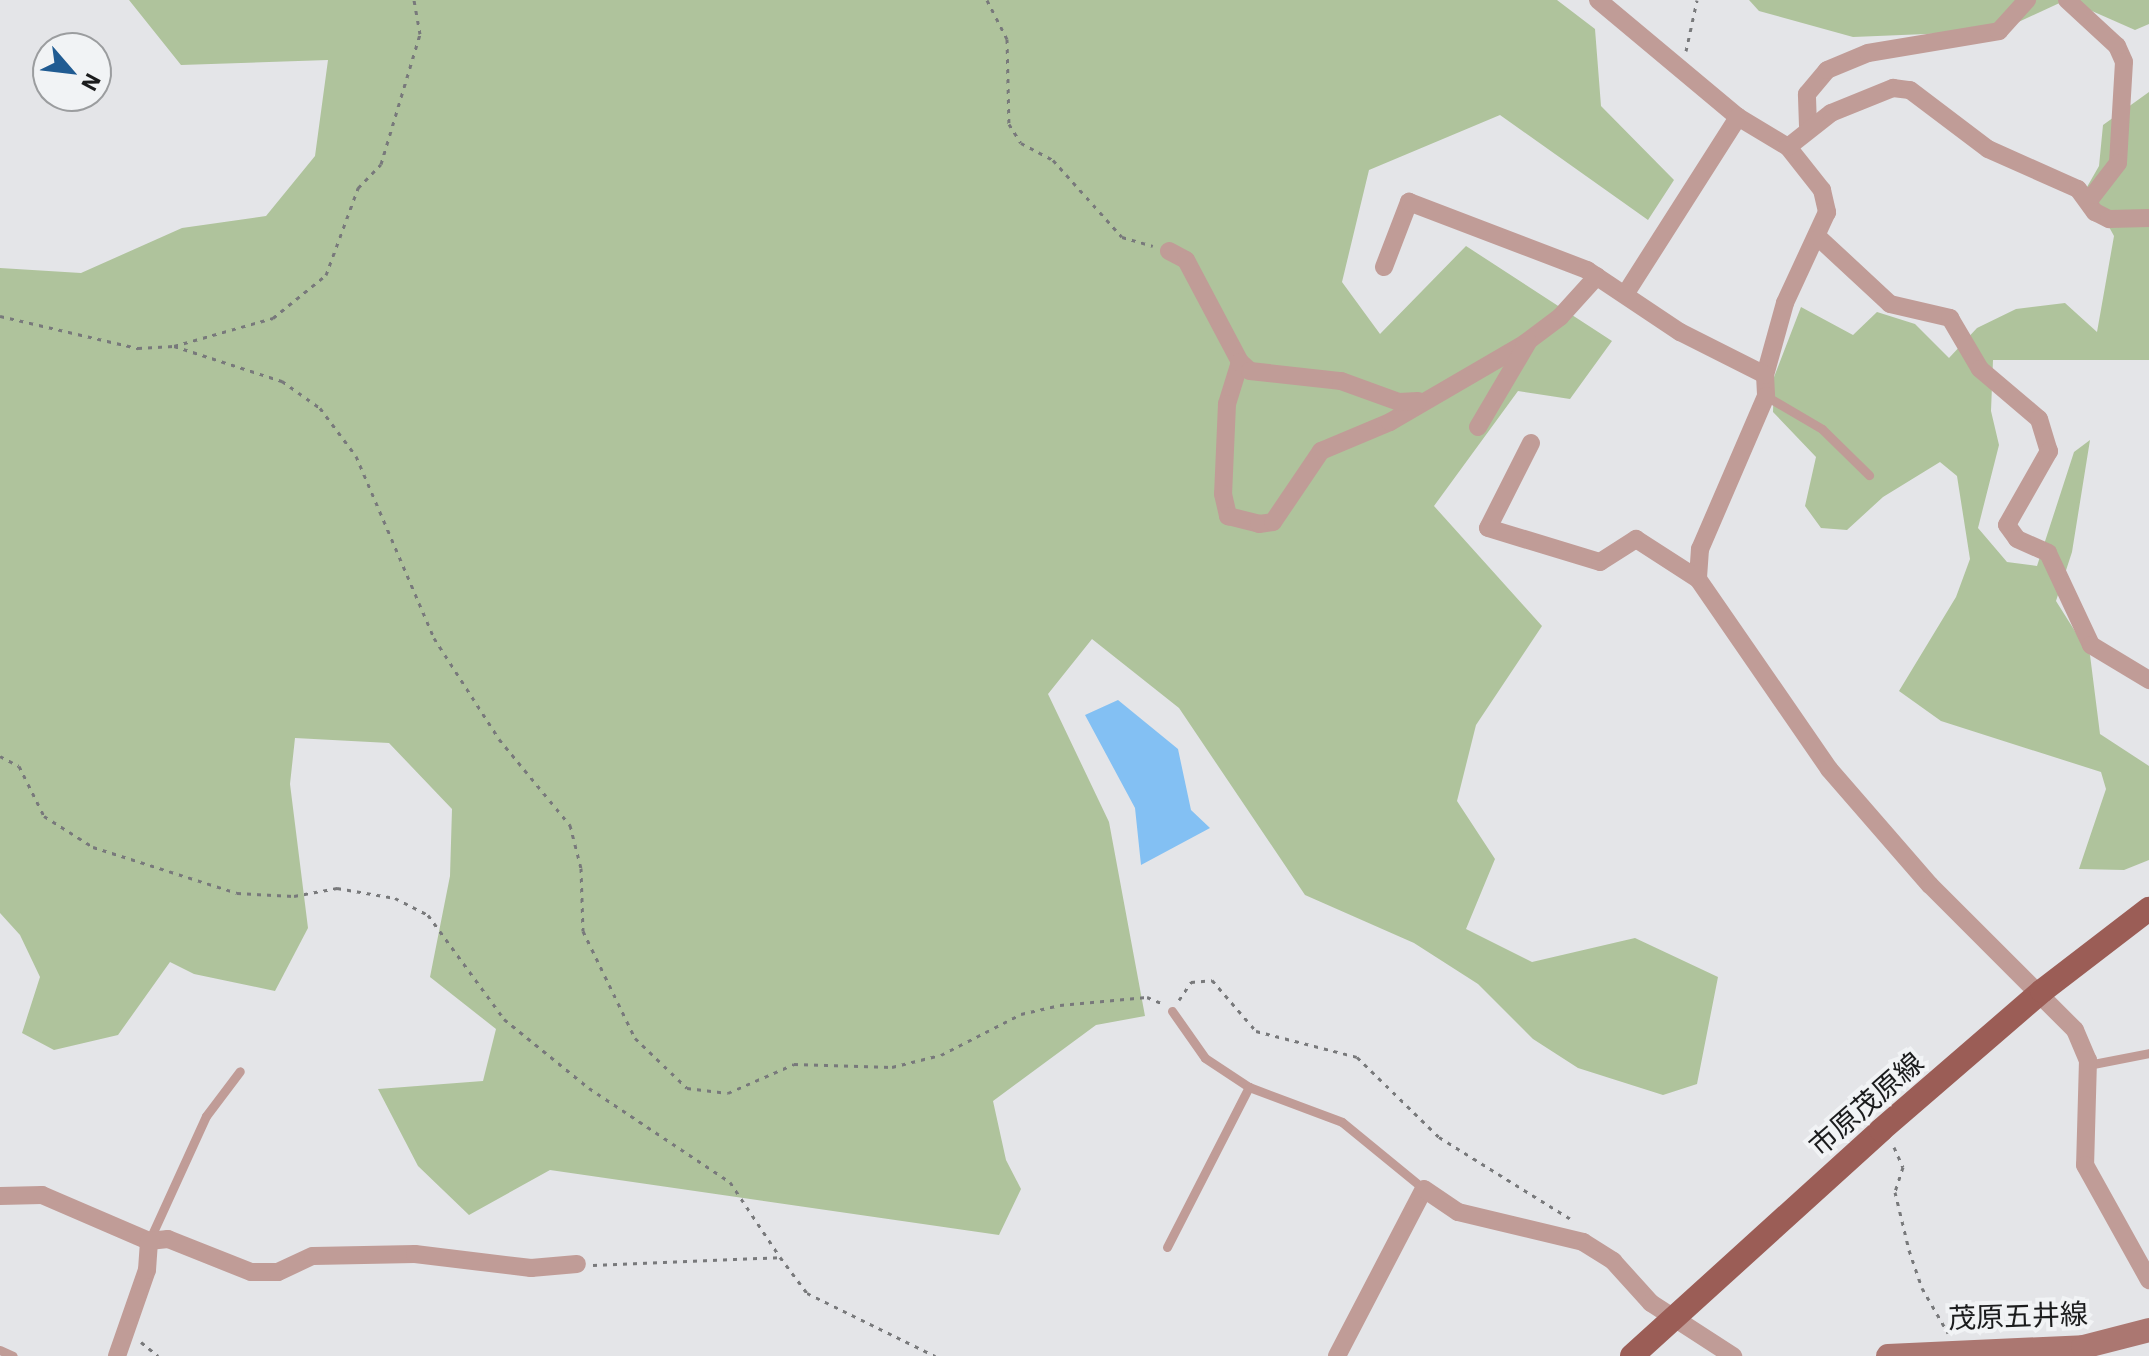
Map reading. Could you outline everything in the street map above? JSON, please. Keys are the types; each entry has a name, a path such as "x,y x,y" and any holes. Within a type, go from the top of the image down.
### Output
{"main road":[{"name":"市原茂原線","path":"1632,1356 1672,1314 1881,1130 2042,991 2149,909"},
{"name":"茂原五井線","path":"1888,1356 2083,1347 2149,1330"}],"street":[{"path":"1598,0 1738,117 1788,147 1822,190 1827,212 1819,238 1785,303 1765,375 1766,396 1700,549 1698,579"},
{"path":"1808,126 1807,94 1827,70 1868,53 1999,31 2027,0"},
{"path":"2067,0 2117,46 2124,62 2118,163 2088,202"},
{"path":"1788,147 1808,126 1871,95 1910,90 1988,149 2078,189 2109,219 2149,218"},
{"path":"1626,293 1738,117"},
{"path":"1384,267 1409,202 1597,276 1680,332 1765,375"},
{"path":"1819,238 1890,304 1950,318 1980,369 2039,419 2049,451 2007,525 2017,539 2048,553 2091,645 2149,680"},
{"path":"1169,251 1186,260 1240,362 1250,371 1341,381 1399,402 1418,401"},
{"path":"1240,362 1227,404 1223,494 1228,516 1240,522 1273,522 1321,451 1390,422 1418,401 1529,339 1597,276"},
{"path":"1478,427 1529,339"},
{"path":"1531,443 1488,528 1600,562 1636,539 1698,579 1829,769 1930,885 2042,991 2075,1030 2088,1065 2085,1165 2149,1280"},
{"path":"1337,1356 1424,1189 1458,1212 1583,1242 1672,1314 1733,1356"},
{"path":"0,1196 42,1195 149,1241 168,1239 251,1272 278,1272 313,1256 386,1254 531,1268 577,1264"},
{"path":"117,1356 147,1270 149,1241"}],"lane":[{"path":"1766,396 1822,429 1869,475"},
{"path":"1172,1011 1205,1058 1249,1087 1342,1122 1424,1189"},
{"path":"2088,1065 2149,1053"},
{"path":"149,1241 206,1116 240,1071"},
{"path":"1167,1247 1249,1087"},
{"path":"0,1350 13,1356"}],"path":[{"path":"174,346 273,318 326,275 337,231 358,188 381,164 408,88 420,34 414,0"},
{"path":"987,0 1007,39 1009,124 1021,143 1053,160 1122,237 1169,251"},
{"path":"1684,71 1697,0"},
{"path":"0,316 93,341 174,346 282,381 320,408 356,456 434,638 499,739 570,825 581,868 583,931 635,1038 687,1088 728,1093 794,1064 892,1067 941,1055 1021,1014 1060,1005 1147,997 1172,1011 1202,977 1218,985 1256,1031 1357,1057 1439,1137 1565,1211 1583,1242"},
{"path":"0,756 19,766 44,816 93,847 237,893 294,896 337,888 395,898 428,915 504,1019 600,1096 730,1182 807,1293 935,1356"},
{"path":"1881,1130 1903,1167 1895,1192 1922,1288 1959,1353"},
{"path":"577,1264 662,1267 780,1257"}],"green space":[{"path":"129,0 1557,0 1595,29 1601,106 1674,180 1648,220 1500,115 1369,170 1342,282 1380,334 1466,246 1612,341 1570,399 1518,391 1434,506 1542,626 1476,725 1457,801 1495,859 1466,929 1532,962 1635,938 1718,977 1697,1084 1663,1095 1578,1068 1533,1039 1478,984 1414,943 1305,895 1179,708 1092,639 1048,694 1109,822 1145,1016 1096,1025 993,1101 1006,1160 1021,1189 999,1235 550,1170 469,1215 418,1166 378,1089 483,1081 496,1029 430,977 450,876 452,809 389,743 295,738 290,784 308,928 275,991 194,974 170,962 118,1035 54,1050 22,1033 40,977 20,935 0,913 0,268 81,273 182,228 266,216 315,156 328,60 181,65"},
{"path":"1749,0 2066,0 1999,31 1853,37 1759,11"},
{"path":"2067,0 2149,0 2149,24 2135,30"},
{"path":"2149,92 2149,360 1993,360 1991,411 1999,445 1978,528 2007,562 2037,566 2074,452 2090,440 2072,552 2056,601 2090,655 2100,734 2149,766 2149,860 2124,870 2079,869 2106,789 2101,772 1941,721 1899,691 1956,597 1970,559 1957,476 1940,462 1883,497 1847,530 1821,528 1805,506 1816,457 1773,412 1774,377 1801,307 1853,335 1877,312 1915,324 1949,358 1977,328 2016,309 2065,303 2097,332 2114,236 2087,187 2099,166 2103,125"}],"water":[{"path":"1118,700 1178,749 1191,810 1210,828 1141,865 1135,808 1085,715"}]}
